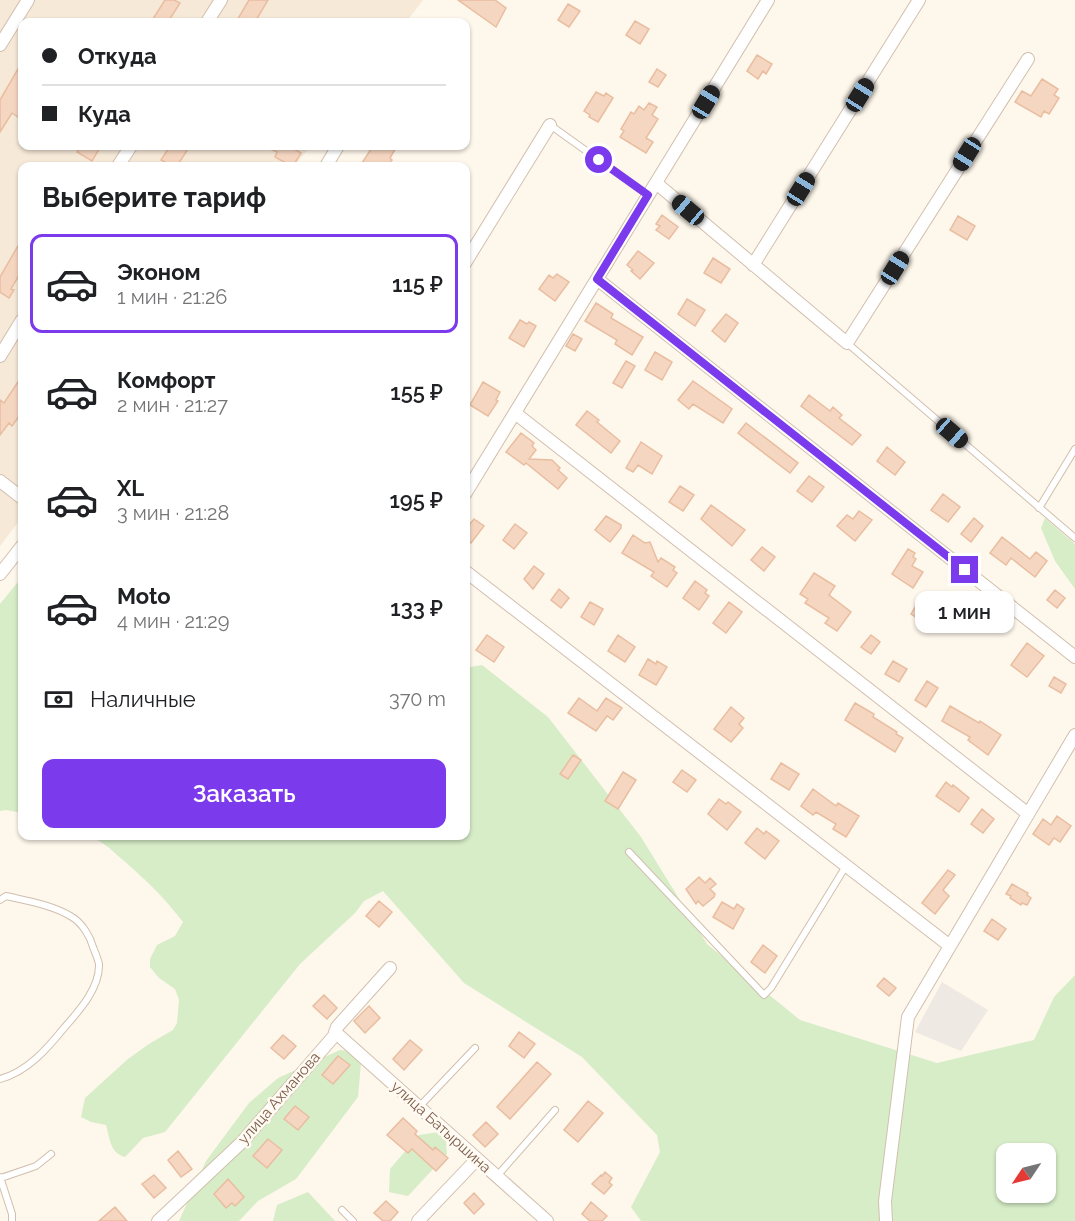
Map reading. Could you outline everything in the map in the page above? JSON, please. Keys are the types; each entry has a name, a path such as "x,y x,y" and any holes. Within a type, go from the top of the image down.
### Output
{"street":[{"path":"0,45 28,0"},
{"path":"210,18 221,0"},
{"path":"470,486 768,0"},
{"path":"753,265 919,0"},
{"path":"656,183 847,343 1028,59"},
{"path":"470,255 549,125"},
{"path":"597,279 1075,657"},
{"path":"0,356 18,327"},
{"path":"515,413 1027,813"},
{"path":"0,481 18,495"},
{"path":"0,574 18,551"},
{"path":"470,575 950,946"},
{"path":"886,1221 885,1201 908,1017 1075,735"},
{"name":"улица Ахманова","path":"158,1221 242,1142 337,1027 390,968"},
{"name":"улица Батыршина","path":"335,1032 547,1221"},
{"path":"418,1221 477,1159"}],"lane":[{"path":"549,125 648,195"},
{"path":"847,343 1075,538"},
{"path":"1039,508 1075,449"},
{"path":"629,852 764,995 771,988 846,866"},
{"path":"0,900 6,896 44,906 73,917 90,937 99,964 96,980 84,1005 63,1030 34,1061 0,1079"},
{"path":"418,1107 475,1048"},
{"path":"497,1176 555,1110"},
{"path":"12,1221 12,1214 0,1178 36,1166 51,1154"},
{"path":"342,1210 353,1221"}],"shaded area":[{"path":"0,0 423,0 409,18 18,18 18,150 308,150 297,162 18,162 18,522 0,546"},
{"path":"942,982 988,1010 961,1051 915,1032"}],"green space":[{"path":"1045,518 1075,544 1075,589 1055,561 1041,528"},
{"path":"18,582 18,812 0,811 0,604"},
{"path":"482,665 548,717 641,837 707,944 800,1020 937,1063 1034,1040 1054,997 1075,975 1075,1221 641,1221 631,1207 660,1152 657,1135 582,1057 464,983 383,891 364,901 355,913 300,964 165,1132 143,1138 125,1157 113,1149 106,1125 81,1117 85,1098 128,1059 173,1030 177,1023 179,1000 175,989 159,978 150,967 150,959 157,945 175,936 183,922 169,904 114,852 96,840 470,840 470,667"},
{"path":"340,1050 362,1052 358,1097 296,1179 258,1201 239,1221 179,1221 206,1161 249,1103 278,1078"},
{"path":"445,1131 447,1154 408,1196 389,1192 390,1169 419,1135"},
{"path":"308,1192 335,1221 273,1221 277,1205"}],"building":[{"path":"165,0 180,3 171,18 154,18"},
{"path":"249,0 268,0 257,18 238,18"},
{"path":"458,0 495,0 506,8 496,27"},
{"path":"568,4 580,11 569,27 558,20"},
{"path":"635,21 649,29 640,44 626,35"},
{"path":"757,55 772,64 766,74 763,71 758,79 747,71"},
{"path":"18,69 18,117 12,113 0,132 0,100"},
{"path":"657,69 666,75 658,87 649,82"},
{"path":"1042,79 1058,89 1054,95 1059,98 1049,114 1044,111 1041,117 1015,102 1022,91 1031,96"},
{"path":"596,92 604,96 606,93 613,98 598,122 584,111"},
{"path":"649,103 657,107 652,115 658,119 646,138 653,142 646,153 620,137 624,131 621,129 631,112 634,114 639,106 644,110"},
{"path":"78,150 99,150 92,161 77,152"},
{"path":"167,150 187,150 180,162 161,160"},
{"path":"273,150 296,150 301,153 295,162 284,162 275,157 277,152"},
{"path":"370,150 395,150 390,162 363,162"},
{"path":"662,215 678,227 669,239 656,230 660,226 656,224"},
{"path":"958,216 975,226 967,240 950,230"},
{"path":"18,246 18,277 9,298 0,292 0,277"},
{"path":"638,251 654,263 640,279 627,265"},
{"path":"713,258 730,269 721,283 704,273"},
{"path":"557,274 569,282 555,301 539,289 549,275 553,278"},
{"path":"687,299 705,310 695,326 678,314"},
{"path":"596,303 613,314 611,318 643,337 632,355 615,344 617,340 585,321"},
{"path":"726,314 738,323 725,342 712,331"},
{"path":"520,320 536,326 524,347 509,338"},
{"path":"573,334 582,339 575,351 566,346"},
{"path":"655,352 672,362 662,380 645,370"},
{"path":"626,361 635,366 622,388 613,383"},
{"path":"693,381 732,409 723,423 693,404 689,409 678,400"},
{"path":"18,382 18,418 12,426 9,423 0,435 0,400 4,403"},
{"path":"483,382 500,392 496,400 498,401 488,416 470,405"},
{"path":"809,395 830,411 833,407 842,415 839,418 861,435 852,445 801,406"},
{"path":"587,411 620,441 611,453 576,425"},
{"path":"746,423 798,463 790,473 738,433"},
{"path":"521,433 534,443 532,446 536,450 529,459 552,460 567,478 558,489 526,463 524,465 506,452"},
{"path":"641,442 662,456 652,474 638,465 633,472 626,468"},
{"path":"887,447 905,462 895,475 877,461"},
{"path":"809,476 824,487 812,502 797,491"},
{"path":"680,486 694,495 683,511 669,502"},
{"path":"943,494 960,507 948,522 931,510"},
{"path":"711,505 745,530 732,546 701,519"},
{"path":"859,511 872,520 855,541 837,526 847,515 853,519"},
{"path":"606,516 621,525 610,542 595,530"},
{"path":"974,518 983,526 971,542 961,534"},
{"path":"474,519 484,526 471,543 470,542 470,524"},
{"path":"515,524 527,533 514,549 503,540"},
{"path":"633,535 645,543 650,542 658,562 661,558 675,567 673,570 677,573 667,587 651,576 654,572 622,553"},
{"path":"1002,537 1030,559 1036,552 1047,561 1035,577 1011,558 1006,565 990,553"},
{"path":"762,547 775,557 764,571 751,560"},
{"path":"908,549 915,553 913,557 916,559 912,566 923,572 913,588 892,574"},
{"path":"534,566 544,574 533,589 524,579"},
{"path":"814,573 835,586 829,595 851,612 837,631 825,623 829,618 805,603 808,599 800,594"},
{"path":"695,581 707,590 705,593 709,596 699,610 683,598"},
{"path":"559,589 569,598 561,608 551,600"},
{"path":"1055,590 1065,598 1057,608 1047,600"},
{"path":"590,602 603,609 594,625 581,617"},
{"path":"729,602 742,612 726,633 713,623"},
{"path":"917,604 923,607 924,605 942,616 934,629 911,614"},
{"path":"487,635 504,647 494,662 476,650"},
{"path":"618,635 635,647 625,662 608,651"},
{"path":"871,635 880,642 871,654 861,647"},
{"path":"1027,643 1044,656 1027,677 1011,665"},
{"path":"648,659 667,667 656,685 639,675"},
{"path":"893,661 907,669 899,682 885,674"},
{"path":"1054,677 1066,684 1061,693 1049,686"},
{"path":"927,681 938,688 926,707 915,700"},
{"path":"579,698 597,711 606,698 622,708 613,720 607,716 596,731 568,713"},
{"path":"855,703 874,714 873,717 903,738 895,752 845,720"},
{"path":"950,706 1001,735 988,755 968,740 970,737 942,721"},
{"path":"731,707 744,718 739,724 743,728 731,742 714,729"},
{"path":"573,755 581,760 568,779 560,774"},
{"path":"781,763 799,774 789,790 771,779"},
{"path":"682,770 696,780 687,792 673,782"},
{"path":"623,772 636,780 618,809 605,801"},
{"path":"946,782 969,798 959,812 936,796"},
{"path":"813,789 836,806 838,803 859,816 846,837 833,829 836,824 816,812 813,815 801,806"},
{"path":"719,799 726,804 728,802 741,812 727,830 708,814"},
{"path":"982,809 994,819 983,833 971,824"},
{"path":"1057,816 1071,826 1060,842 1054,838 1049,845 1033,834 1043,819 1051,825"},
{"path":"757,828 764,834 766,831 779,841 765,859 745,843"},
{"path":"948,870 955,875 943,890 949,896 935,914 922,903"},
{"path":"699,877 705,883 710,878 716,884 710,889 715,894 714,897 703,906 698,901 696,904 686,889"},
{"path":"1012,884 1028,893 1027,895 1031,898 1027,905 1022,903 1021,905 1006,894"},
{"path":"379,901 392,912 379,927 366,916"},
{"path":"722,902 734,909 737,904 744,909 733,929 713,917"},
{"path":"992,919 1006,929 998,940 984,931"},
{"path":"763,945 777,956 765,973 751,962"},
{"path":"884,978 896,988 889,996 877,986"},
{"path":"324,995 337,1008 327,1019 313,1006"},
{"path":"369,1006 380,1018 365,1033 354,1021"},
{"path":"519,1032 535,1044 524,1058 509,1046"},
{"path":"283,1035 296,1046 284,1059 271,1048"},
{"path":"410,1040 422,1050 404,1070 393,1059"},
{"path":"338,1056 350,1065 333,1084 322,1075"},
{"path":"537,1062 551,1074 510,1119 497,1107"},
{"path":"588,1101 603,1113 578,1142 564,1130"},
{"path":"295,1106 309,1117 298,1130 284,1119"},
{"path":"403,1118 417,1131 415,1134 433,1150 435,1147 448,1158 436,1171 412,1149 408,1153 387,1135"},
{"path":"486,1122 498,1134 485,1147 473,1135"},
{"path":"268,1139 282,1150 267,1168 253,1156"},
{"path":"178,1151 192,1169 181,1177 168,1160"},
{"path":"605,1172 612,1178 609,1182 612,1185 604,1194 592,1184"},
{"path":"154,1175 166,1188 154,1198 142,1184"},
{"path":"228,1179 244,1197 235,1206 232,1203 226,1208 214,1194"},
{"path":"474,1193 484,1204 474,1214 464,1203"},
{"path":"386,1201 398,1212 390,1221 383,1221 374,1213"},
{"path":"591,1202 607,1216 602,1221 590,1221 582,1214"},
{"path":"115,1207 127,1221 99,1221"}],"route":[{"path":"599,160 648,195 597,279 965,570"}]}
